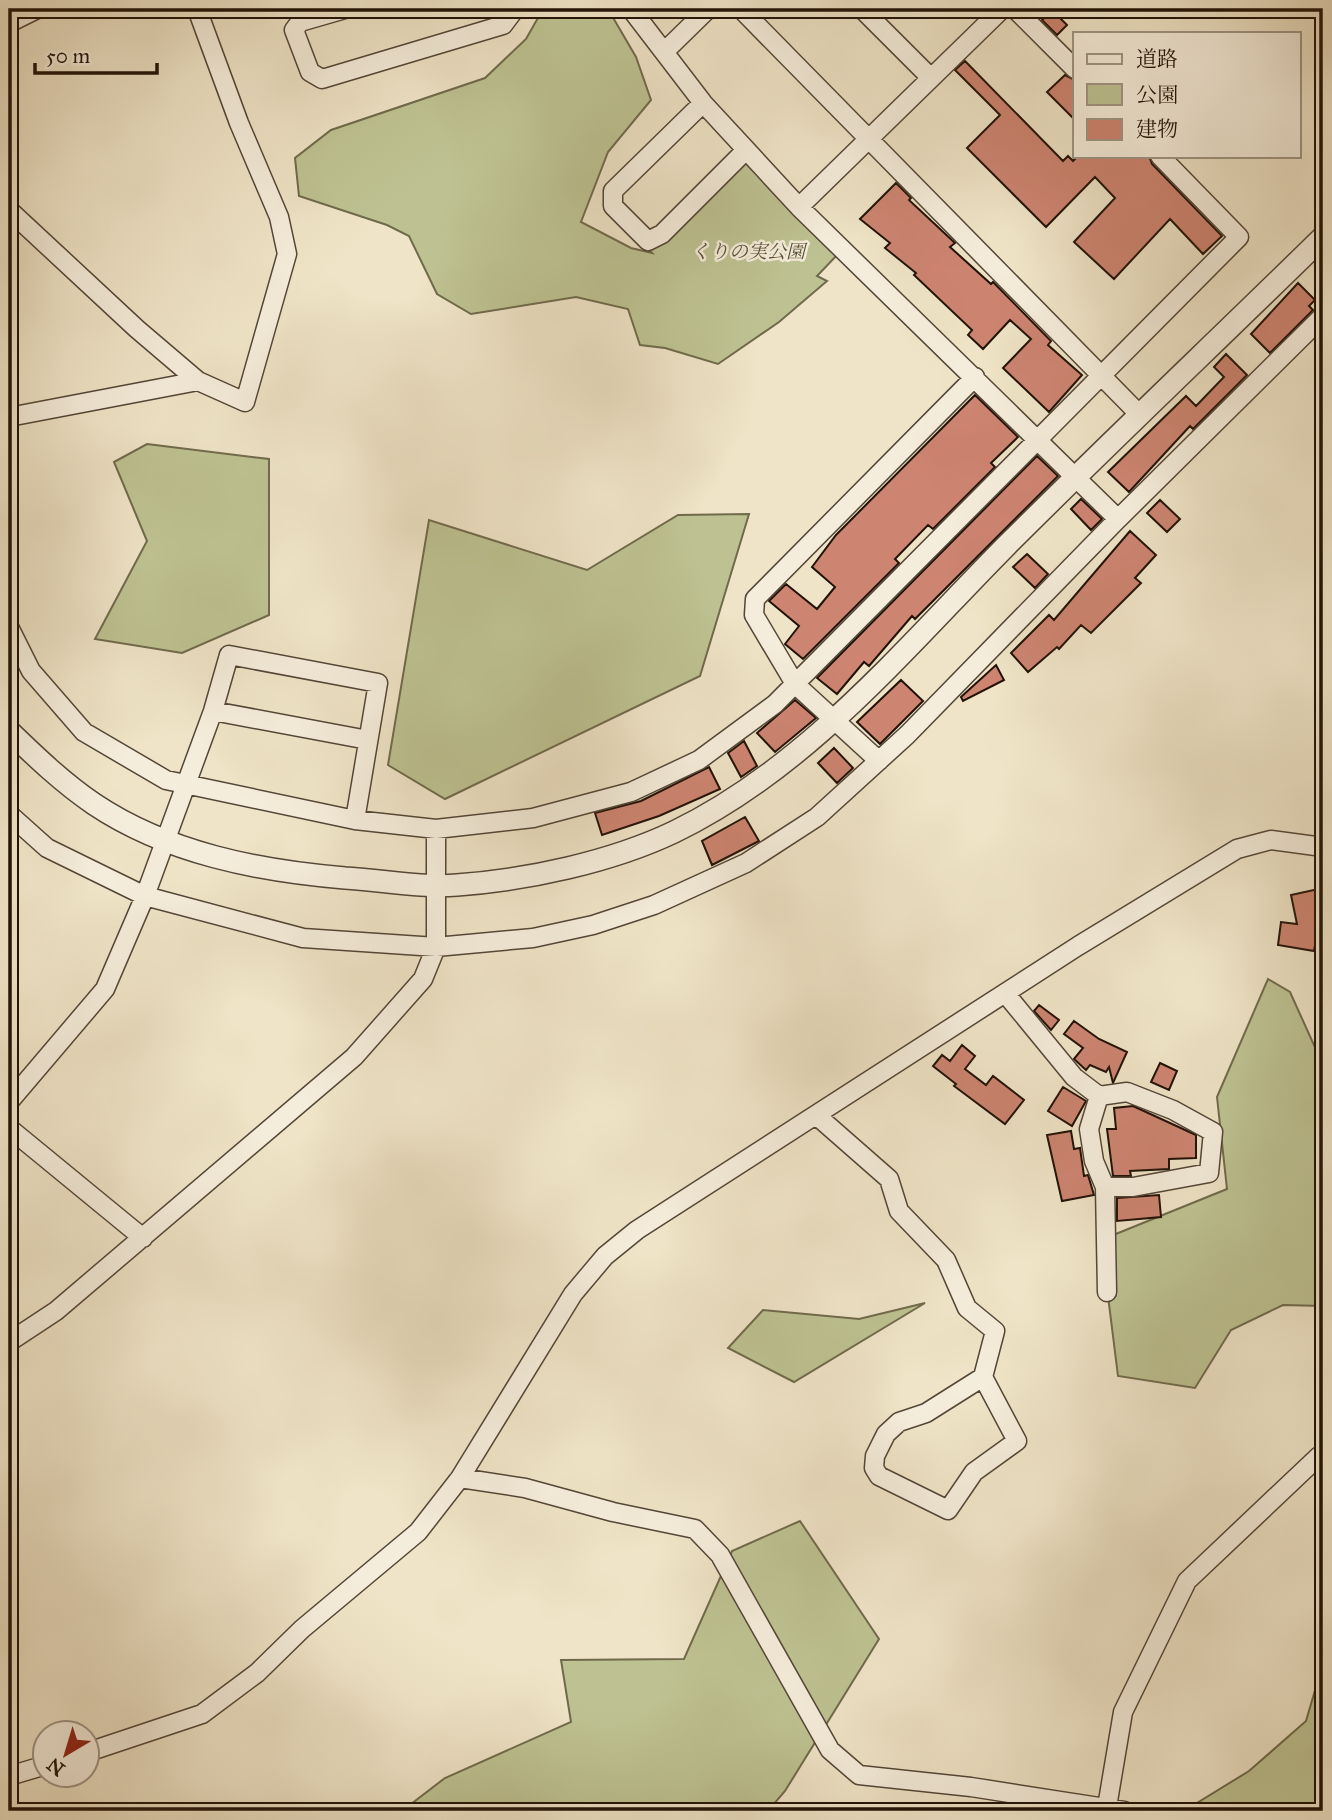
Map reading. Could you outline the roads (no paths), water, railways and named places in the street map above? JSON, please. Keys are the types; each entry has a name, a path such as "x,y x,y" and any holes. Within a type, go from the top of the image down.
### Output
{"street":[{"path":"9,23 37,9"},
{"path":"9,210 136,329 198,381 245,402 287,254 279,217 197,9"},
{"path":"345,9 300,22 294,30 310,72 321,79 503,25 515,9"},
{"path":"631,9 703,103 799,207 1118,519"},
{"path":"664,52 708,9"},
{"path":"741,9 1140,415"},
{"path":"862,9 932,78"},
{"path":"799,207 1002,9"},
{"path":"1015,9 1073,67"},
{"path":"703,103 613,191 613,206 648,241 662,234 746,150"},
{"path":"9,627 31,671 84,732 166,780 355,821 436,829 533,818 631,792 699,760 775,704 1239,237 1162,158"},
{"path":"9,731 48,769 96,805 164,841 231,861 284,871 455,886 560,870 673,833 730,800 787,761 833,720 1076,476 1323,237"},
{"path":"9,814 47,848 145,896 303,938 436,947 533,938 593,925 654,905 746,863 817,817 879,761 1323,316"},
{"path":"879,761 795,684 754,615 755,599 975,377"},
{"path":"9,417 198,381"},
{"path":"9,1102 106,989 145,896 213,711 229,655 378,683 355,821"},
{"path":"213,711 369,740"},
{"path":"9,1342 56,1311 354,1057 423,979 436,947 436,829"},
{"path":"102,1747 202,1714 257,1673 302,1629 418,1532 460,1478 573,1294 605,1256 637,1230 1004,993 1237,849 1271,840 1323,847"},
{"path":"1004,993 1074,1077 1099,1096 1127,1092 1173,1110 1213,1132 1209,1173 1133,1187 1105,1187"},
{"path":"1099,1096 1089,1129 1094,1161 1105,1187 1107,1292"},
{"path":"816,1115 889,1179 899,1211 946,1260 967,1308 995,1331 983,1377 1017,1441 974,1472 948,1510 879,1476 874,1468 875,1456 886,1434 899,1422 926,1413 983,1377"},
{"path":"9,1128 144,1238"},
{"path":"460,1478 525,1488 613,1512 695,1529 720,1555 830,1750 859,1775 1116,1809 1123,1712 1187,1581 1320,1456"},
{"path":"9,1776 32,1769"}],"park label":[{"name":"くりの実公園","path":"748,251"}]}
